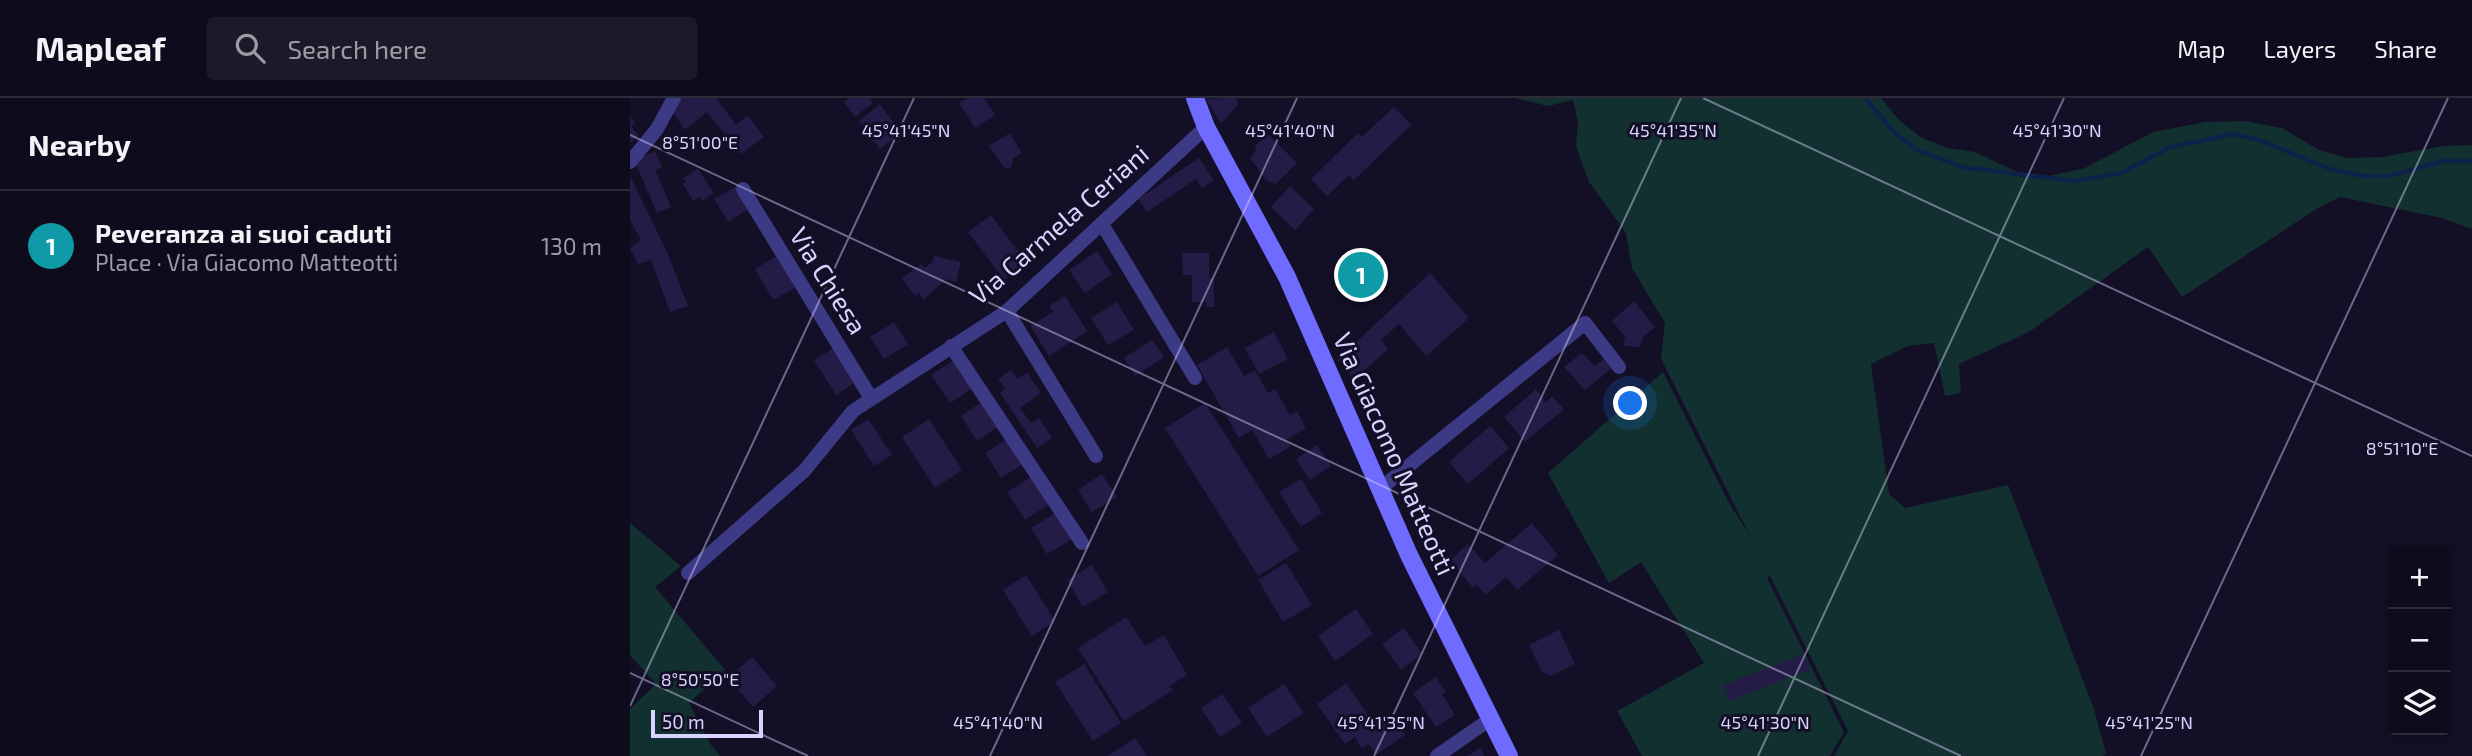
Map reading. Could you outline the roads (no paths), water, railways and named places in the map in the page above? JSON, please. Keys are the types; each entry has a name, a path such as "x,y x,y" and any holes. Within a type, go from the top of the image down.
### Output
{"street":[{"path":"630,162 657,130 674,98"},
{"name":"Via Giacomo Matteotti","path":"1195,98 1206,127 1287,277 1409,555 1509,756"},
{"name":"Via Carmela Ceriani","path":"688,573 804,471 853,411 1007,311 1206,127"},
{"name":"Via Chiesa","path":"743,189 871,398"},
{"path":"1102,224 1195,378"},
{"path":"1007,311 1096,456"},
{"path":"1380,489 1585,323 1619,367"},
{"path":"951,346 1082,542"},
{"path":"1437,756 1492,718"}],"waterway":[{"path":"1865,98 1894,132 1917,150 1962,167 2075,181 2122,173 2170,147 2235,134 2262,141 2332,170 2364,176 2389,176 2443,161 2472,161"}],"place":[{"name":"Peveranza ai suoi caduti","path":"1361,275"}]}
